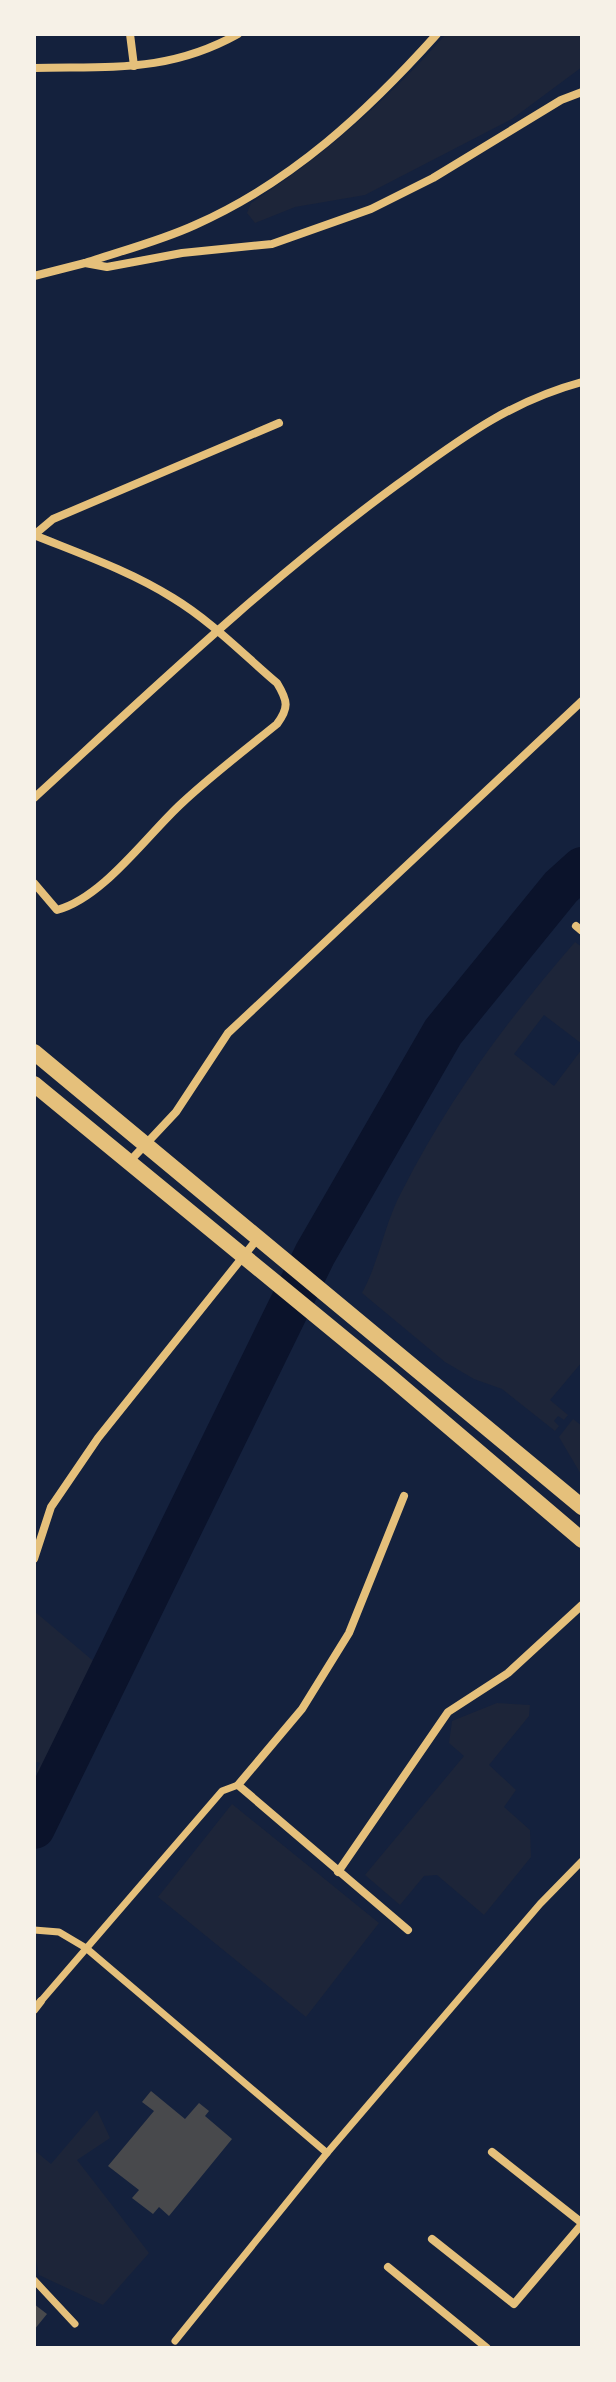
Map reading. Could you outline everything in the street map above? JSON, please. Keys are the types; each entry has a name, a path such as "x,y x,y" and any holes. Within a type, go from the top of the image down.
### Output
{"main road":[{"path":"34,1052 582,1507"},
{"path":"34,1084 582,1540"}],"street":[{"path":"130,34 134,66"},
{"path":"34,68 134,66 186,59 238,34"},
{"path":"34,276 85,263 195,225 300,166 375,103 437,34"},
{"path":"85,263 107,267 182,253 272,244 371,209 433,178 561,100 582,92"},
{"path":"34,798 216,631 347,521 468,433 529,398 582,382"},
{"path":"34,883 57,910 71,906 107,877 182,803 277,724 287,710 286,698 277,683 172,597 114,567 34,535 53,519 279,423"},
{"path":"129,1162 176,1112 228,1033 582,701"},
{"path":"34,1559 51,1507 98,1438 258,1238"},
{"path":"34,2010 222,1791 238,1785 302,1709 349,1633 404,1496"},
{"path":"338,1872 448,1712 508,1673 582,1605"},
{"path":"238,1785 408,1930"},
{"path":"175,2341 327,2153 540,1904 582,1861"},
{"path":"34,1930 59,1932 86,1948 327,2153"},
{"path":"432,2239 514,2304 582,2224 492,2152"},
{"path":"388,2267 487,2348"},
{"path":"34,2280 75,2324"}],"shaded area":[{"path":"446,34 582,34 582,67 512,119 365,195 295,207 255,223 247,213 251,203 354,125"},
{"path":"575,942 582,947 582,1044 544,1015 514,1054 554,1086 582,1049 582,1362 550,1400 568,1415 564,1420 558,1416 554,1421 559,1426 555,1431 502,1389 474,1379 445,1362 362,1293 396,1204 440,1123 502,1031"},
{"path":"573,1419 582,1426 582,1476 559,1437"},
{"path":"34,1611 98,1665 43,1775 36,1772 40,1763 37,1762 34,1767"},
{"path":"497,1703 530,1705 529,1716 489,1765 516,1790 504,1807 530,1830 531,1857 484,1915 437,1875 424,1876 400,1905 365,1875 464,1756 449,1743 452,1721"},
{"path":"232,1804 379,1923 306,2017 158,1897"},
{"path":"97,2110 110,2138 77,2160 149,2253 103,2305 39,2275 34,2251 34,2150 51,2164"}],"building":[{"path":"151,2091 185,2119 199,2103 209,2111 205,2116 232,2139 169,2216 159,2207 153,2214 132,2198 139,2190 108,2166 154,2111 142,2102"},
{"path":"34,2304 47,2314 34,2330"}],"waterway":[{"path":"34,1828 315,1254 443,1032 561,887 582,868"}]}
